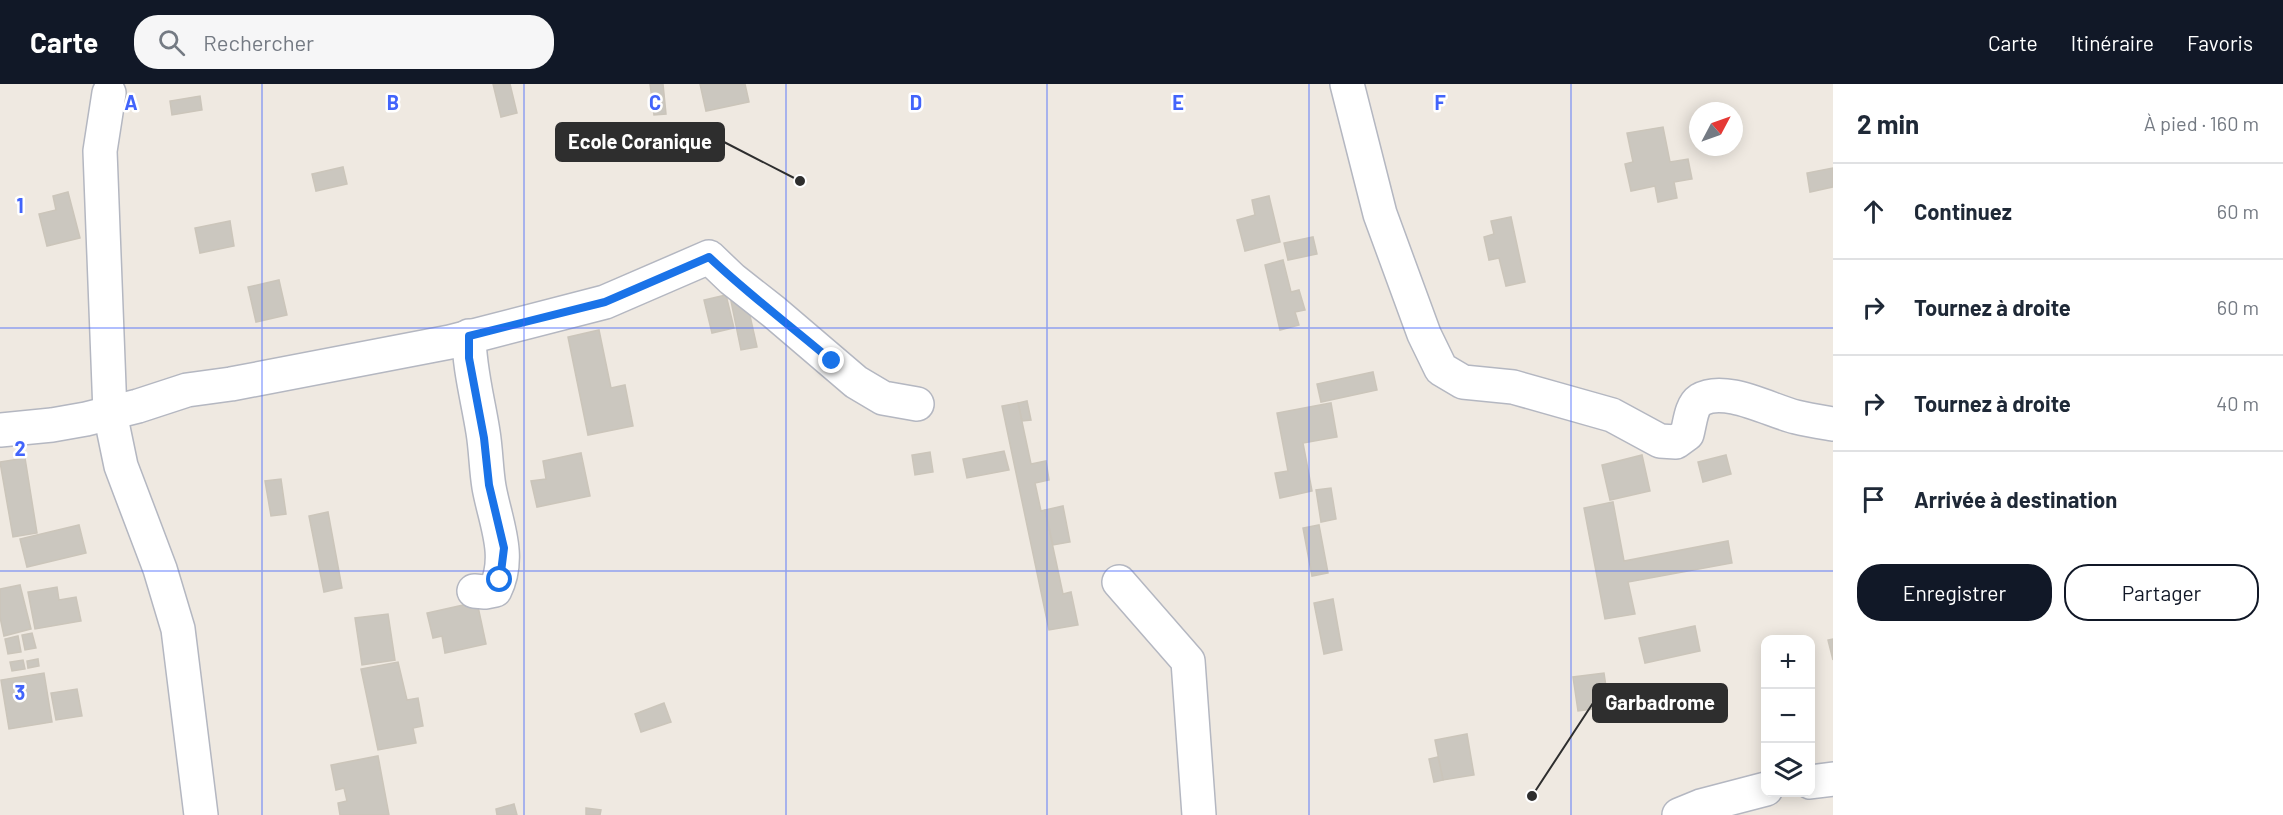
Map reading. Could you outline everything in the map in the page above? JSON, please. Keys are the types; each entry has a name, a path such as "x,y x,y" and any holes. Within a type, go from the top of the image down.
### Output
{"street":[{"path":"1347,84 1380,214 1424,334 1441,369 1463,382 1513,387 1612,415 1660,441 1676,442 1687,434 1692,411 1699,400 1712,396 1743,398 1794,417 1833,424"},
{"path":"109,93 100,151 110,413 121,466 160,569 178,629 201,815"},
{"path":"0,430 52,425 110,413 187,390 231,384 450,342 605,302 709,257 732,279 856,382 883,398 917,405"},
{"path":"469,336 469,358 484,438 489,485 504,548 500,580 495,590 474,591"},
{"path":"1119,582 1188,661 1199,815"},
{"path":"1815,781 1833,779"},
{"path":"1679,815 1761,790"}],"building":[{"path":"493,84 510,84 517,113 501,117"},
{"path":"650,84 663,84 666,114 654,115"},
{"path":"700,84 745,84 749,102 706,111"},
{"path":"200,96 202,110 172,115 170,101"},
{"path":"1663,127 1670,162 1688,159 1692,179 1674,182 1677,198 1658,202 1655,186 1631,191 1625,164 1633,162 1627,133"},
{"path":"343,167 347,184 316,191 312,174"},
{"path":"1833,168 1833,187 1810,192 1807,173"},
{"path":"68,192 80,238 47,246 39,214 56,210 53,196"},
{"path":"1269,196 1280,242 1245,251 1237,220 1255,215 1252,200"},
{"path":"1511,217 1525,282 1506,286 1499,258 1489,260 1484,237 1494,234 1491,221"},
{"path":"230,221 234,246 200,253 195,228"},
{"path":"1313,237 1317,254 1288,260 1284,243"},
{"path":"1283,260 1291,292 1299,290 1305,310 1295,312 1299,325 1280,330 1265,265"},
{"path":"279,280 287,315 256,322 248,287"},
{"path":"726,295 734,328 712,333 704,300"},
{"path":"746,298 757,347 741,350 731,301"},
{"path":"599,330 611,388 625,385 633,426 588,435 568,337"},
{"path":"1373,372 1377,390 1321,402 1317,384"},
{"path":"1027,401 1031,420 1022,421 1018,403"},
{"path":"1018,403 1031,464 1046,461 1049,480 1035,483 1041,511 1045,510 1063,594 1071,592 1078,625 1049,630 1002,406"},
{"path":"1331,403 1337,437 1303,443 1312,491 1280,498 1275,473 1288,471 1277,413"},
{"path":"1004,451 1009,470 967,478 963,459"},
{"path":"930,452 933,472 915,475 912,455"},
{"path":"581,453 590,496 537,507 531,481 546,479 543,461"},
{"path":"1642,455 1650,491 1610,500 1602,465"},
{"path":"1726,455 1731,474 1703,482 1698,462"},
{"path":"25,458 37,533 13,537 0,462"},
{"path":"281,479 286,514 271,516 265,481"},
{"path":"1331,488 1336,519 1321,522 1316,490"},
{"path":"1613,502 1624,561 1728,541 1732,563 1628,582 1635,614 1605,619 1584,508"},
{"path":"1063,506 1070,542 1053,545 1045,510"},
{"path":"328,512 342,588 324,592 309,516"},
{"path":"79,525 86,553 27,567 20,539"},
{"path":"1319,525 1328,573 1312,576 1303,528"},
{"path":"20,585 31,629 4,636 0,617 0,589"},
{"path":"57,587 59,600 76,597 81,621 35,629 28,592"},
{"path":"1333,599 1342,650 1324,654 1314,603"},
{"path":"477,602 486,644 445,653 442,636 433,638 427,613"},
{"path":"388,614 395,660 362,665 355,618"},
{"path":"1695,626 1700,651 1645,663 1639,638"},
{"path":"32,633 36,648 25,650 22,635"},
{"path":"18,636 21,652 8,654 5,639"},
{"path":"1833,639 1833,660 1828,640"},
{"path":"38,659 39,666 28,668 27,661"},
{"path":"23,660 25,669 12,671 10,662"},
{"path":"398,662 407,700 418,698 423,726 413,728 416,743 378,750 361,669"},
{"path":"44,673 52,722 9,729 1,680"},
{"path":"1604,673 1609,707 1578,711 1573,677"},
{"path":"77,689 82,716 56,720 51,693"},
{"path":"664,703 671,722 641,732 635,714"},
{"path":"1467,734 1474,775 1443,780 1435,740"},
{"path":"378,756 389,815 340,815 338,803 347,801 344,788 336,790 331,765"},
{"path":"1438,757 1443,780 1434,782 1429,759"},
{"path":"514,804 517,815 497,815 496,809"},
{"path":"586,808 601,810 600,815 586,815"}],"place":[{"name":"Ecole Coranique","path":"800,181"},
{"name":"Garbadrome","path":"1532,796"}],"route":[{"path":"500,580 504,548 489,485 484,438 469,358 469,336 605,302 709,257 732,279 832,361"}]}
